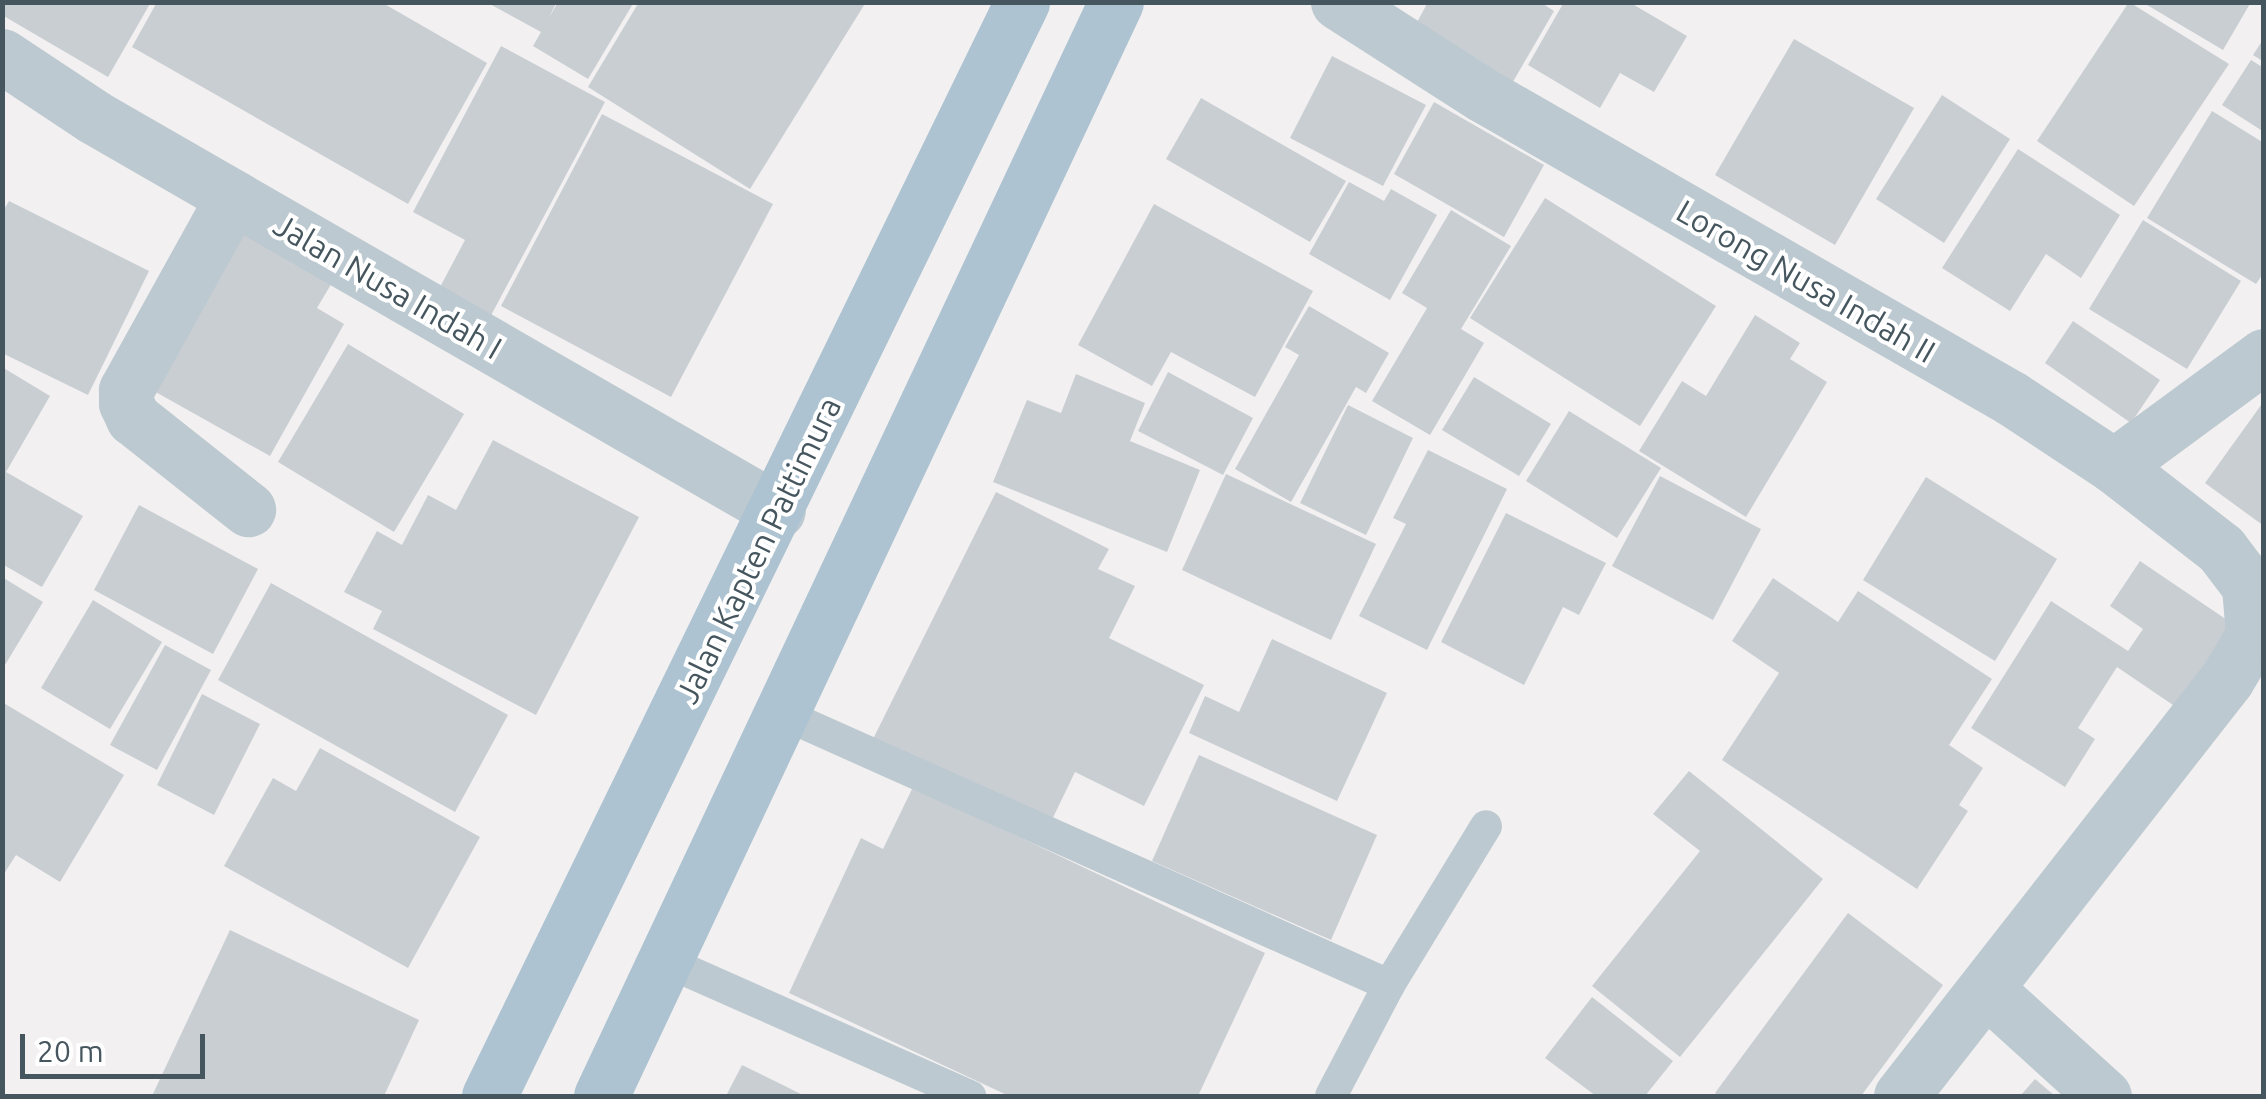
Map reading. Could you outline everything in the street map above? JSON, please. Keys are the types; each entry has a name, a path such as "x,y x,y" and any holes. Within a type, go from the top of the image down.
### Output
{"main road":[{"name":"Jalan Kapten Pattimura","path":"489,1096 778,511 1022,2"},
{"path":"601,1096 1116,2"}],"street":[{"name":"Lorong Nusa Indah II","path":"1338,2 1483,96 2012,398 2114,466 2221,549 2249,586 2253,635 2227,679 1901,1096"},
{"name":"Jalan Nusa Indah I","path":"2,56 234,197 778,511"},
{"path":"234,197 126,390 126,404 133,418 248,509"},
{"path":"2114,466 2159,427 2264,356"},
{"path":"1987,990 2104,1096"}],"lane":[{"path":"783,714 1388,985"},
{"path":"1331,1096 1388,985 1486,826"},
{"path":"665,961 970,1096"}],"building":[{"path":"2,2 151,2 108,77 2,15"},
{"path":"157,2 381,2 487,63 408,204 132,47"},
{"path":"558,2 634,2 588,79 533,46 541,32 488,3 556,3 549,18"},
{"path":"639,2 866,2 750,189 588,87"},
{"path":"1428,2 1540,2 1554,11 1507,92 1410,35"},
{"path":"1564,2 1629,2 1687,36 1654,92 1620,73 1600,108 1528,65"},
{"path":"2129,2 2229,64 2134,206 2037,141"},
{"path":"2142,2 2251,2 2223,50"},
{"path":"2264,38 2264,62 2253,55"},
{"path":"1794,39 1914,108 1835,245 1715,175"},
{"path":"501,46 605,102 480,336 429,308 465,240 413,212"},
{"path":"1332,56 1426,105 1383,186 1290,138"},
{"path":"2251,60 2264,68 2264,132 2222,105"},
{"path":"1942,95 2010,139 1944,243 1876,199"},
{"path":"1201,98 1346,181 1310,242 1166,159"},
{"path":"1434,102 1544,165 1504,237 1394,174"},
{"path":"2212,111 2264,143 2264,272 2256,284 2147,218"},
{"path":"602,114 773,204 671,397 501,306"},
{"path":"2018,149 2120,215 2081,278 2046,254 2010,311 1942,268"},
{"path":"1349,182 1384,201 1391,189 1437,215 1390,300 1309,254"},
{"path":"1545,198 1716,306 1640,426 1470,318"},
{"path":"9,201 149,271 88,395 2,353 2,213"},
{"path":"1154,204 1313,291 1255,397 1171,352 1152,386 1078,345"},
{"path":"1451,210 1511,246 1461,329 1484,343 1430,435 1372,401 1427,308 1402,293"},
{"path":"230,215 336,276 317,308 344,324 270,456 136,381"},
{"path":"2143,220 2241,281 2187,369 2089,309"},
{"path":"1309,306 1389,353 1366,393 1356,387 1291,502 1235,469 1299,355 1285,347"},
{"path":"1755,315 1800,343 1790,359 1827,382 1746,517 1639,451 1682,381 1706,396"},
{"path":"2073,321 2160,380 2131,423 2045,363"},
{"path":"348,344 464,414 394,532 278,462"},
{"path":"2,367 50,396 6,472 83,516 42,587 2,564"},
{"path":"1168,372 1253,418 1223,475 1138,431"},
{"path":"1076,374 1145,403 1130,441 1200,470 1167,552 993,482 1027,400 1061,413"},
{"path":"1474,377 1551,424 1519,476 1442,430"},
{"path":"2264,401 2264,526 2205,483"},
{"path":"1348,405 1413,438 1366,535 1300,503"},
{"path":"1569,411 1661,468 1617,538 1526,481"},
{"path":"493,440 639,517 536,715 373,629 382,611 344,592 377,531 402,545 428,495 456,510"},
{"path":"1428,450 1507,489 1427,650 1359,616 1406,524 1393,518"},
{"path":"1226,474 1376,544 1331,640 1182,570"},
{"path":"1660,476 1761,529 1713,620 1612,566"},
{"path":"1926,477 2057,559 1995,661 1863,580"},
{"path":"996,492 1109,549 1098,569 1135,586 1109,638 1204,685 1144,806 1075,772 1048,828 872,741"},
{"path":"139,505 258,569 213,654 94,590"},
{"path":"1506,513 1606,563 1579,615 1563,607 1524,685 1441,642"},
{"path":"2140,561 2233,624 2176,707 2117,667 2078,728 2095,739 2065,787 1971,728 2051,601 2128,651 2143,629 2110,606"},
{"path":"2,577 43,602 5,665 2,663"},
{"path":"1773,578 1838,622 1858,591 1992,679 1949,745 1983,768 1959,805 1968,811 1917,889 1722,760 1779,673 1732,641"},
{"path":"271,583 508,715 455,812 218,680"},
{"path":"93,600 162,642 110,729 41,688"},
{"path":"1272,639 1387,693 1337,801 1189,733 1205,696 1239,712"},
{"path":"165,645 211,670 157,770 110,745"},
{"path":"202,694 260,724 214,815 157,785"},
{"path":"2,702 124,775 60,882 16,855 2,877"},
{"path":"320,748 480,837 408,968 224,866 273,778 296,791"},
{"path":"1199,755 1377,835 1331,940 1152,861"},
{"path":"1689,771 1823,879 1680,1057 1592,986 1700,851 1653,814"},
{"path":"913,787 1265,953 1198,1096 1009,1096 789,993 861,838 883,849"},
{"path":"1848,913 1943,985 1861,1096 1715,1093"},
{"path":"230,930 419,1020 384,1096 152,1096"},
{"path":"1592,997 1673,1061 1645,1096 1596,1096 1545,1058"},
{"path":"742,1065 805,1096 726,1096"},
{"path":"2035,1079 2055,1096 2020,1096"}]}
